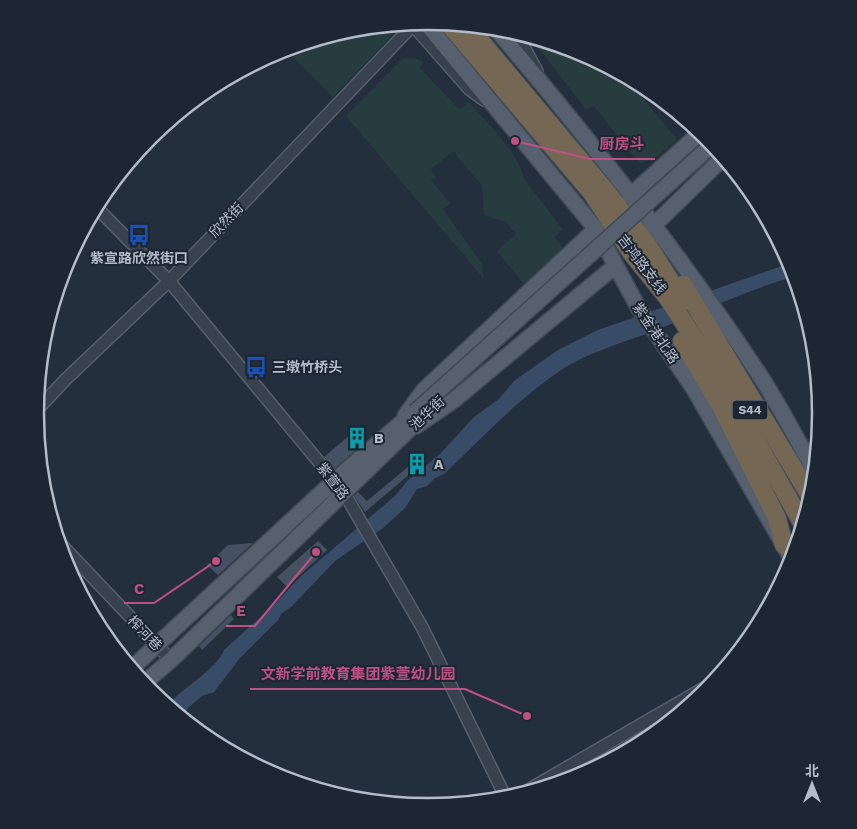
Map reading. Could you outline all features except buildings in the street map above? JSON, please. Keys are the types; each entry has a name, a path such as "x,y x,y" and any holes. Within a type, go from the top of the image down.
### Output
{"highway":[{"name":"吉鸿路支线","path":"455,31 677,294 735,382 799,496 801,509"},
{"name":"吉鸿路支线","path":"473,33 580,160 639,248"},
{"path":"699,327 720,404 777,518 784,546"}],"main road":[{"name":"紫金港北路","path":"423,30 504,115 596,229 638,307 694,389 788,552"},
{"path":"502,37 546,88 654,226 677,294 699,327 760,376 810,463"},
{"path":"630,196 695,138"},
{"name":"池华街","path":"419,414 707,150"},
{"name":"池华街","path":"136,665 339,486 710,153"},
{"path":"674,156 669,171 676,184 689,186 701,179"},
{"path":"654,226 719,162"},
{"path":"400,431 424,390 596,229"},
{"path":"400,431 454,400 616,266"},
{"name":"池华街","path":"149,678 171,660 339,486"}],"street":[{"name":"欣然街","path":"44,402 169,280 409,31"},
{"path":"518,41 525,49 546,88"},
{"name":"紫萱路","path":"102,213 169,280 339,486 422,626 503,792"},
{"name":"榨河巷","path":"70,553 171,660"},
{"path":"542,782 690,696"}],"green space":[{"path":"395,32 333,97 291,55 353,37"},
{"path":"536,45 576,59 639,93 677,140 653,159 641,163 594,106 586,109"},
{"path":"403,58 417,59 423,62 420,68 460,110 469,102 509,148 525,180 563,230 554,237 566,251 525,285 497,251 516,234 506,222 484,215 482,186 453,151 431,169 436,177 431,180 451,204 443,209 482,264 483,278 346,116"}],"water":[{"path":"783,266 788,278 602,350 566,367 554,375 511,410 444,474 435,478 427,486 417,489 405,508 383,528 335,561 240,658 214,692 202,696 185,713 172,701 215,664 224,650 276,603 300,577 396,495 407,481 440,454 474,417 499,399 514,381 558,350 598,330"}],"place":[{"name":"厨房斗","path":"515,141"},
{"name":"紫宣路欣然街口","path":"139,235"},
{"name":"三墩竹桥头","path":"256,367"},
{"name":"B","path":"357,438"},
{"name":"A","path":"417,464"},
{"name":"E","path":"316,552"},
{"name":"C","path":"216,561"},
{"name":"文新学前教育集团紫萱幼儿园","path":"527,716"}]}
